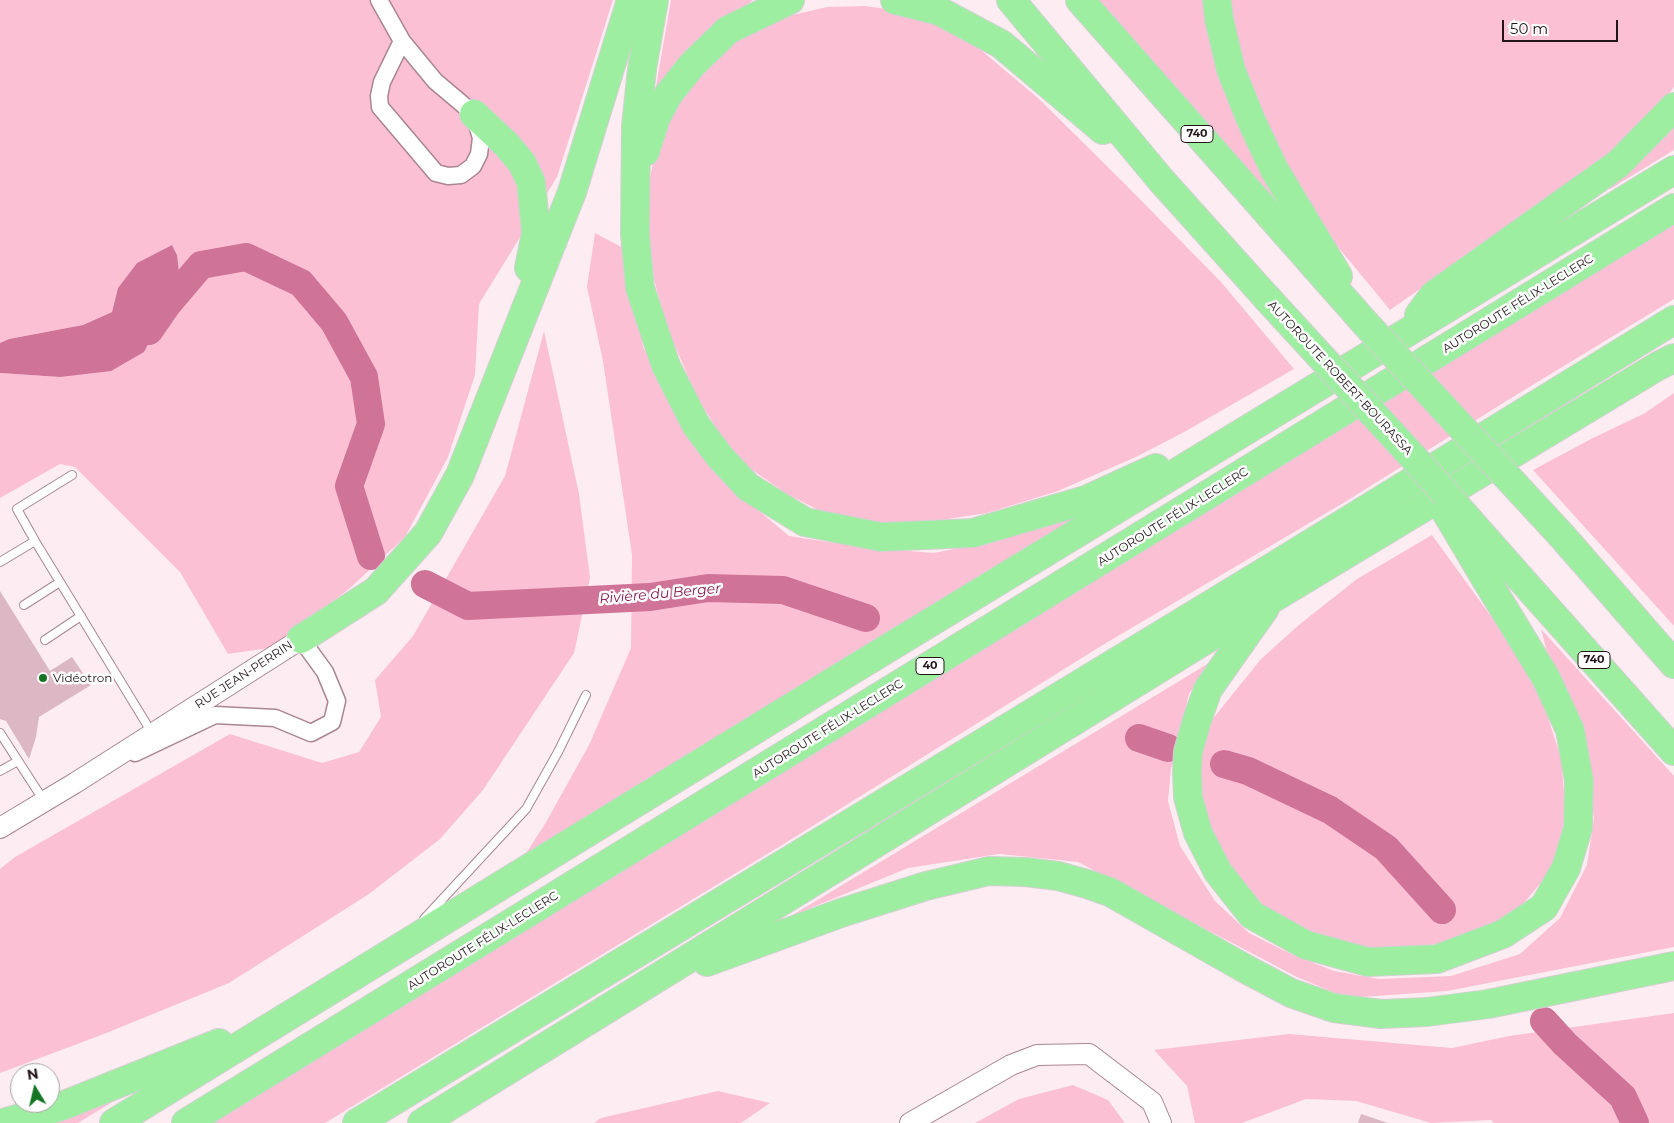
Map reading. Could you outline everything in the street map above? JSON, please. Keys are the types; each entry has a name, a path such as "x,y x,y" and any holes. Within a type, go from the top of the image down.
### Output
{"highway":[{"path":"301,639 376,591 428,533 460,476 572,192 631,0"},
{"path":"654,0 642,69 636,126 635,234 640,288 666,366 696,426 720,457 748,487 805,522 881,536 972,533 1086,500 1263,421"},
{"path":"635,182 656,118 668,96 692,65 728,30 790,0"},
{"path":"895,0 939,11 1001,44 1161,180"},
{"name":"AUTOROUTE ROBERT-BOURASSA","path":"1011,0 1161,180 1413,457 1674,751"},
{"name":"740","path":"1080,0 1321,262"},
{"path":"1217,0 1219,19 1230,70 1274,169 1321,262 1365,323 1562,536 1674,664"},
{"path":"1407,333 1434,295 1618,164 1674,107"},
{"path":"474,114 506,144 522,163 531,182 536,233 529,266 495,386"},
{"path":"114,1123 840,677 1674,170"},
{"name":"AUTOROUTE FÉLIX-LECLERC","path":"186,1123 1674,208"},
{"path":"357,1123 1272,568 1674,320"},
{"path":"422,1123 1051,734 1669,359"},
{"path":"1270,600 1208,689 1188,752 1186,772 1188,797 1198,833 1218,872 1252,915 1306,945 1368,962 1437,959 1503,934 1544,907 1566,868 1578,828 1579,780 1570,730 1546,678 1413,457"},
{"path":"1608,589 1674,651"},
{"path":"654,981 841,913 926,886 989,871 1026,872 1058,876 1110,892 1291,993 1334,1008 1381,1014 1427,1012 1488,1004 1674,966"},
{"path":"2,1123 62,1106 293,1014"},
{"path":"452,1123 506,1071"}],"street":[{"path":"379,0 402,41 435,81 474,114 481,138 479,154 472,166 461,175 448,176 436,173 380,107 379,96 382,82 402,41"},
{"name":"RUE JEAN-PERRIN","path":"0,828 75,783 301,639 325,672 338,701 332,722 311,733 275,718 215,715 75,783"},
{"path":"910,1123 1011,1065 1037,1055 1089,1054 1152,1102 1161,1123"}],"lane":[{"path":"72,475 17,510 152,734"},
{"path":"0,562 35,541"},
{"path":"24,605 60,582"},
{"path":"45,640 81,616"},
{"path":"391,954 465,877 526,809 558,752 586,696"},
{"path":"0,733 44,802"},
{"path":"0,771 18,761"}],"shaded area":[{"path":"0,0 613,0 557,177 479,304 475,375 448,457 405,537 349,589 269,648 228,654 180,572 75,467 60,464 0,498 0,373 60,377 177,255 172,245 137,263 118,288 112,312 83,325 9,339 0,343"},
{"path":"671,0 753,0 711,31 655,92"},
{"path":"1098,0 1203,0 1219,73 1264,170 1276,204 1155,63"},
{"path":"1227,0 1674,0 1674,87 1662,104 1616,151 1390,310 1329,236 1265,124 1231,29"},
{"path":"865,6 908,12 950,28 982,51 1038,98 1221,282 1294,369 1186,431 1138,456 1058,491 987,513 928,522 876,523 826,514 787,494 748,467 723,439 696,395 666,325 654,279 648,219 649,182 658,140 677,103 703,65 736,42 784,17 827,7"},
{"path":"1674,121 1674,150 1610,189 1607,185"},
{"path":"1674,224 1674,299 1345,502 1101,646 787,842 325,1123 208,1123 833,742 1308,447"},
{"path":"595,233 625,249 643,347 694,447 725,482 789,536 861,547 934,553 1007,538 1083,516 519,864 545,824 589,745 631,648 632,555 603,361 587,287"},
{"path":"172,245 177,255 180,282 144,352 111,371 60,377 0,373 0,343 9,339 83,325 112,312 118,288 137,263"},
{"path":"544,331 579,494 590,578 574,653 483,790 440,839 369,894 229,983 27,1063 10,1063 10,1069 0,1073 0,869 15,857 230,734 322,763 359,752 381,717 375,680 413,636 505,476"},
{"path":"1674,393 1674,626 1533,470 1645,413"},
{"path":"1432,535 1506,637 1541,696 1561,758 1566,813 1554,867 1523,904 1489,928 1454,941 1408,948 1359,947 1301,928 1263,910 1236,879 1218,847 1202,808 1197,752 1211,721 1261,659 1300,624 1357,579"},
{"path":"1541,629 1674,776 1674,947 1447,991 1347,998 1297,977 1078,862 999,854 908,868 791,916 1209,663 1189,694 1171,769 1168,801 1180,846 1215,901 1249,933 1293,955 1334,971 1379,979 1451,976 1520,954 1560,918 1587,865 1594,818 1579,722 1554,679"},
{"path":"1674,1013 1674,1123 1494,1123 1491,1120 1431,1123 1356,1101 1306,1099 1242,1123 1195,1123 1187,1086 1154,1050 1289,1034 1452,1048 1509,1036"},
{"path":"1073,1085 1108,1100 1125,1123 975,1123 1019,1099"},
{"path":"718,1091 770,1103 741,1123 594,1123 601,1118"},
{"path":"127,1093 78,1123 39,1123"}],"building":[{"name":"Vidéotron","path":"0,591 50,671 72,657 91,685 39,717 36,737 29,759 6,721 0,719"},
{"path":"1361,1114 1388,1123 1358,1123"}],"waterway":[{"name":"Rivière du Berger","path":"149,331 167,305 201,265 246,257 301,283 334,322 364,377 371,424 349,486 371,556"},
{"name":"Rivière du Berger","path":"425,584 468,606 650,597 708,588 783,590 866,618"},
{"name":"Rivière du Berger","path":"1139,738 1168,748"},
{"name":"Rivière du Berger","path":"1224,764 1248,771 1330,810 1386,848 1442,910"},
{"name":"Rivière du Berger","path":"1544,1021 1565,1044 1623,1097 1635,1123"}],"place":[{"name":"Vidéotron","path":"43,678"}]}
